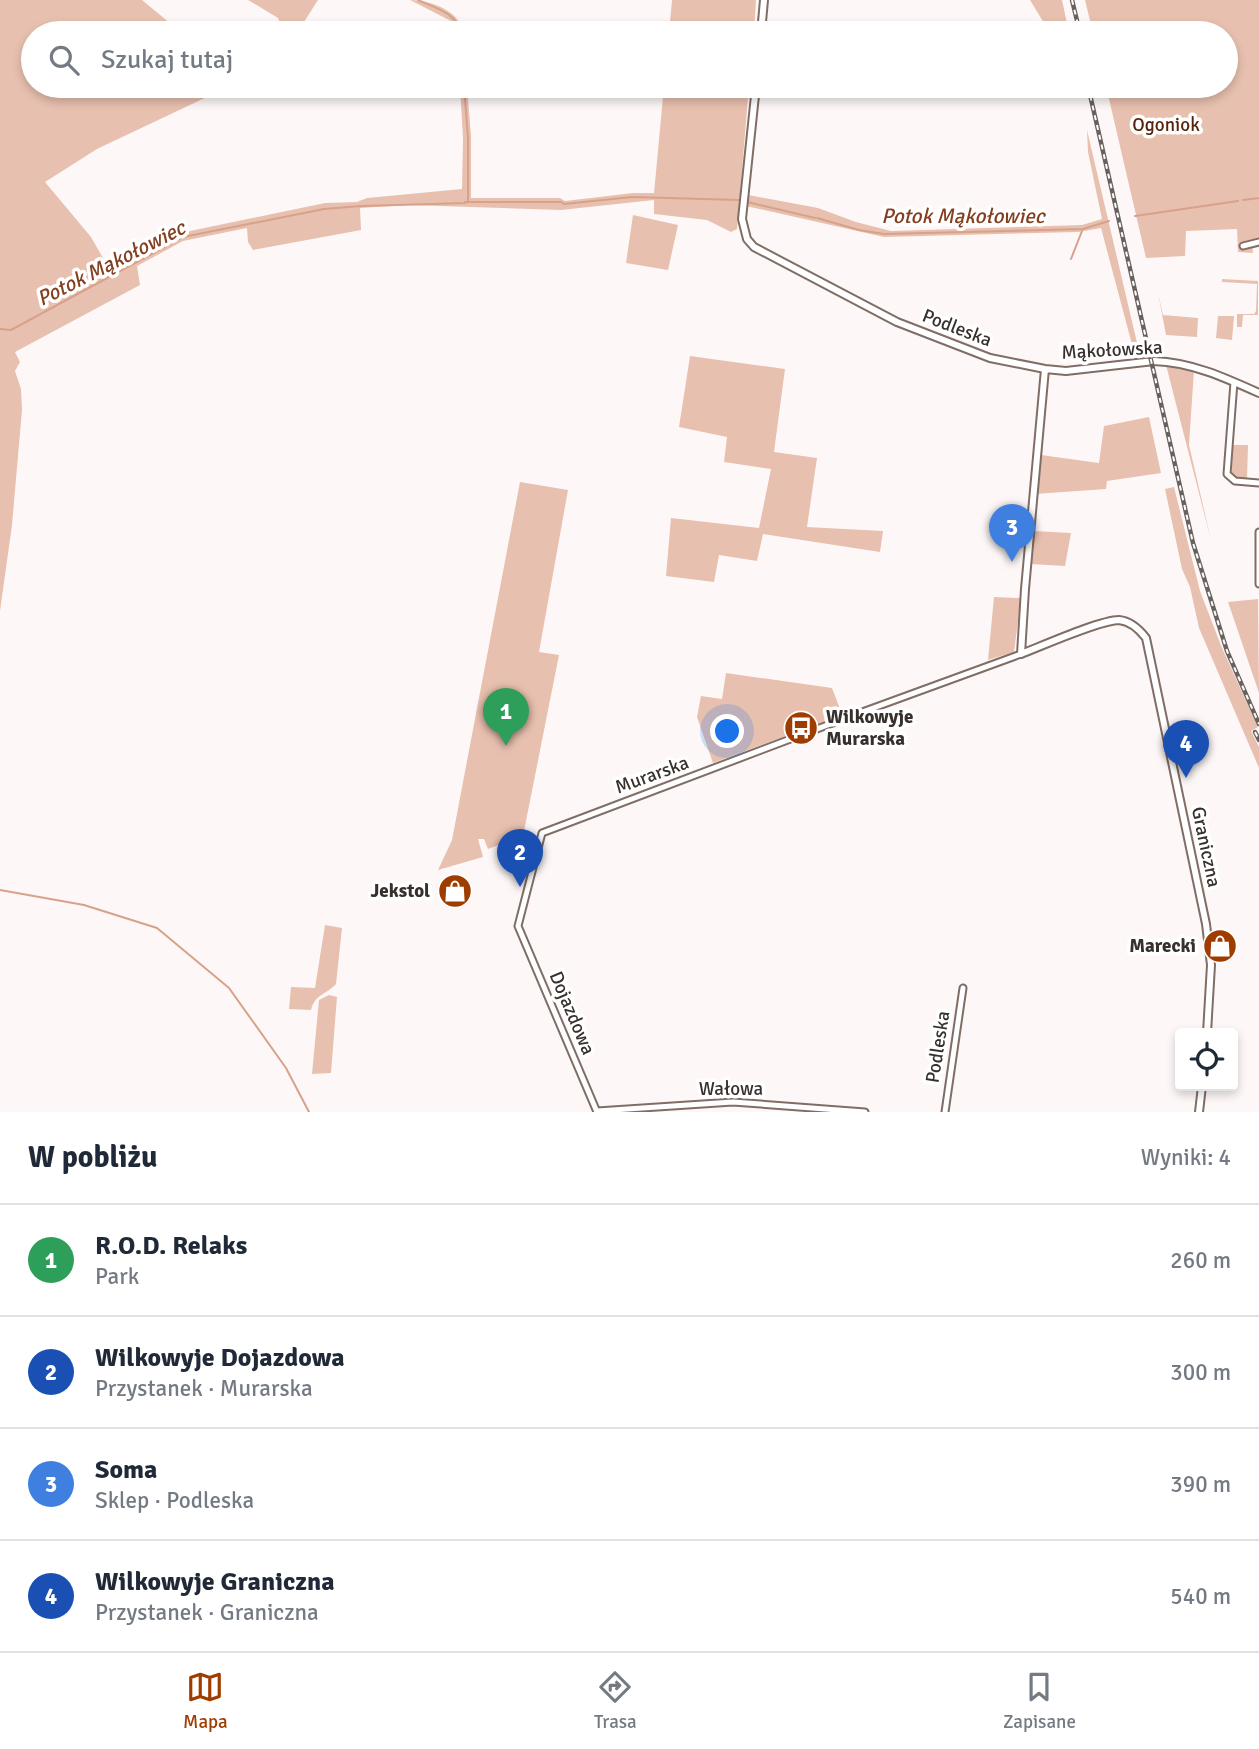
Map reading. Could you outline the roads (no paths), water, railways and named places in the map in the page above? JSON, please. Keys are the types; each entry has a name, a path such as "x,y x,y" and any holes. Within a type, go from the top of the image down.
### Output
{"street":[{"path":"762,21 764,0"},
{"name":"Podleska","path":"755,98 742,219 747,239 754,247 897,322 990,358 1045,369"},
{"path":"1243,246 1259,242"},
{"name":"Mąkołowska","path":"1045,369 1090,369 1159,361 1196,368 1259,393"},
{"path":"1021,654 1045,369"},
{"path":"1234,382 1227,474 1235,481 1259,483"},
{"path":"1259,532 1259,584"},
{"name":"Graniczna","path":"1021,654 1120,620 1135,626 1146,638 1206,924 1211,965 1207,1028"},
{"name":"Murarska","path":"518,926 542,833 1021,654"},
{"name":"Dojazdowa","path":"518,926 597,1111"},
{"name":"Podleska","path":"945,1112 963,988"},
{"path":"1199,1112 1201,1091"},
{"name":"Wałowa","path":"597,1111 733,1102 865,1112"}],"waterway":[{"path":"418,0 455,21"},
{"path":"465,98 468,202"},
{"name":"Potok Mąkołowiec","path":"465,202 564,204 632,197 739,200"},
{"name":"Potok Mąkołowiec","path":"1243,200 1259,198"},
{"name":"Potok Mąkołowiec","path":"1135,216 1238,201"},
{"name":"Potok Mąkołowiec","path":"747,202 815,218"},
{"name":"Potok Mąkołowiec","path":"362,206 465,203"},
{"name":"Potok Mąkołowiec","path":"0,329 11,330 183,237 324,209 361,206"},
{"name":"Potok Mąkołowiec","path":"817,218 884,234 1083,229 1109,221"},
{"path":"1071,259 1082,231"},
{"path":"0,890 84,905 157,928 229,988 286,1068 309,1112"}],"railway":[{"path":"1072,0 1077,21"},
{"path":"1091,98 1193,543 1227,651 1259,724"},
{"path":"1255,732 1259,740"}],"place":[{"name":"Soma","path":"1012,562"},
{"name":"Wilkowyje Murarska","path":"801,728"},
{"name":"R.O.D. Relaks","path":"506,746"},
{"name":"Wilkowyje Graniczna","path":"1186,778"},
{"name":"Wilkowyje Dojazdowa","path":"520,887"},
{"name":"Jekstol","path":"455,891"},
{"name":"Marecki","path":"1220,946"}],"park label":[{"name":"Ogoniok","path":"1166,125"}]}
